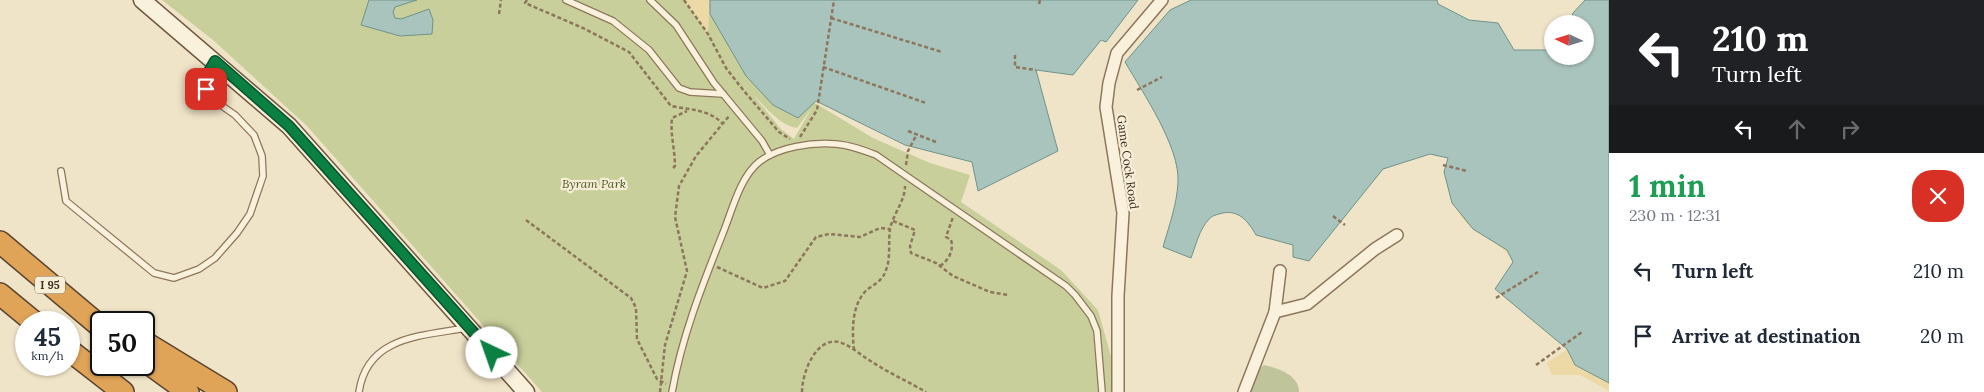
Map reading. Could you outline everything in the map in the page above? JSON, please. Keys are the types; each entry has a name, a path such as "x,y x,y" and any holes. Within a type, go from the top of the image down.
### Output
{"highway":[{"name":"I 95","path":"0,242 90,318"},
{"path":"21,260 98,311"},
{"path":"0,294 18,311"},
{"path":"0,294 21,311"},
{"path":"155,349 226,392"},
{"path":"80,359 123,392"},
{"path":"155,368 188,392"},
{"path":"80,371 102,392"}],"main road":[{"path":"142,0 289,126 526,392"}],"street":[{"name":"Game Cock Road","path":"1118,392 1118,296 1123,213 1106,107 1109,83 1117,53 1152,5 1162,0"},
{"path":"1275,312 1306,304 1375,249 1397,234"},
{"path":"1244,392 1275,312 1280,271"}],"lane":[{"path":"566,0 614,20 649,50 679,88 690,92 723,94"},
{"path":"650,0 676,25 723,94 762,140 770,155"},
{"path":"61,171 66,201 154,273 174,278 199,269 215,258 237,233 250,214 263,176 262,156 254,135 235,115 214,101 206,89 204,80 215,61"},
{"path":"672,390 686,328 710,264 747,177 758,163 770,155 800,147 835,144 850,146 876,155 1066,286 1091,316 1097,331 1102,392"},
{"path":"359,392 370,362 395,341 468,327"}],"path":[{"path":"499,14 501,0"},
{"path":"527,0 525,3 583,28 629,52 671,106 714,115 722,123"},
{"path":"684,0 708,34 726,68 779,132 792,140 798,138 818,110 834,0"},
{"path":"831,18 942,52"},
{"path":"1015,56 1014,68 1036,70"},
{"path":"823,66 926,102"},
{"path":"1137,90 1162,77"},
{"path":"660,392 665,345 687,271 675,217 679,186 696,156 722,123 736,109"},
{"path":"673,168 676,149 671,128 672,118 688,110"},
{"path":"908,131 936,142"},
{"path":"854,350 852,326 855,314 866,290 878,283 886,271 890,229 905,193 908,151 917,134"},
{"path":"798,138 800,147"},
{"path":"1443,165 1466,171"},
{"path":"940,266 946,262 951,252 951,240 946,237 956,209"},
{"path":"1333,216 1345,225"},
{"path":"526,220 631,298 636,308 637,339 657,380 672,390"},
{"path":"893,221 915,230 910,246 911,253 940,266 943,270 961,280 990,292 1008,295"},
{"path":"710,264 763,288 785,281 816,238 829,234 860,237 880,228 890,229"},
{"path":"1496,298 1538,272"},
{"path":"1536,365 1582,332"},
{"path":"802,392 802,381 808,366 817,350 830,342 839,342 926,392"}],"green space":[{"name":"Byram Park","path":"162,0 773,0 776,88 815,103 873,138 930,163 970,175 961,202 1061,270 1098,310 1112,360 1111,392 542,392 307,126 213,40","holes":["754,96 779,120 797,128 811,109 794,139 781,129"]},
{"path":"1264,365 1287,373 1296,381 1299,392 1248,392 1256,372"}],"sand":[{"path":"684,0 710,0 708,34"},
{"path":"1444,172 1518,250 1609,377 1609,391 1580,375 1552,375 1547,363 1567,349 1495,289 1513,262 1501,247 1474,230 1462,218 1454,203"}],"water":[{"path":"369,0 417,0 395,7 393,12 395,18 401,19 429,9 433,20 432,34 400,36 361,25"},
{"path":"710,0 1138,0 1106,42 1101,40 1073,75 1036,70 1058,151 978,191 972,162 905,145 816,101 798,118 773,105 746,76 710,14"},
{"path":"1191,0 1437,0 1438,4 1469,20 1498,23 1514,50 1544,50 1544,65 1594,65 1594,15 1572,15 1585,0 1609,0 1609,383 1575,365 1567,349 1495,289 1513,262 1507,250 1473,229 1452,203 1444,172 1448,158 1430,154 1383,169 1309,261 1293,257 1293,245 1256,235 1242,217 1232,213 1218,214 1209,219 1200,233 1191,258 1163,247 1176,198 1177,168 1167,137 1159,120 1125,62 1170,10"}],"route":[{"path":"206,89 204,80 215,61 289,126 492,353"}]}
